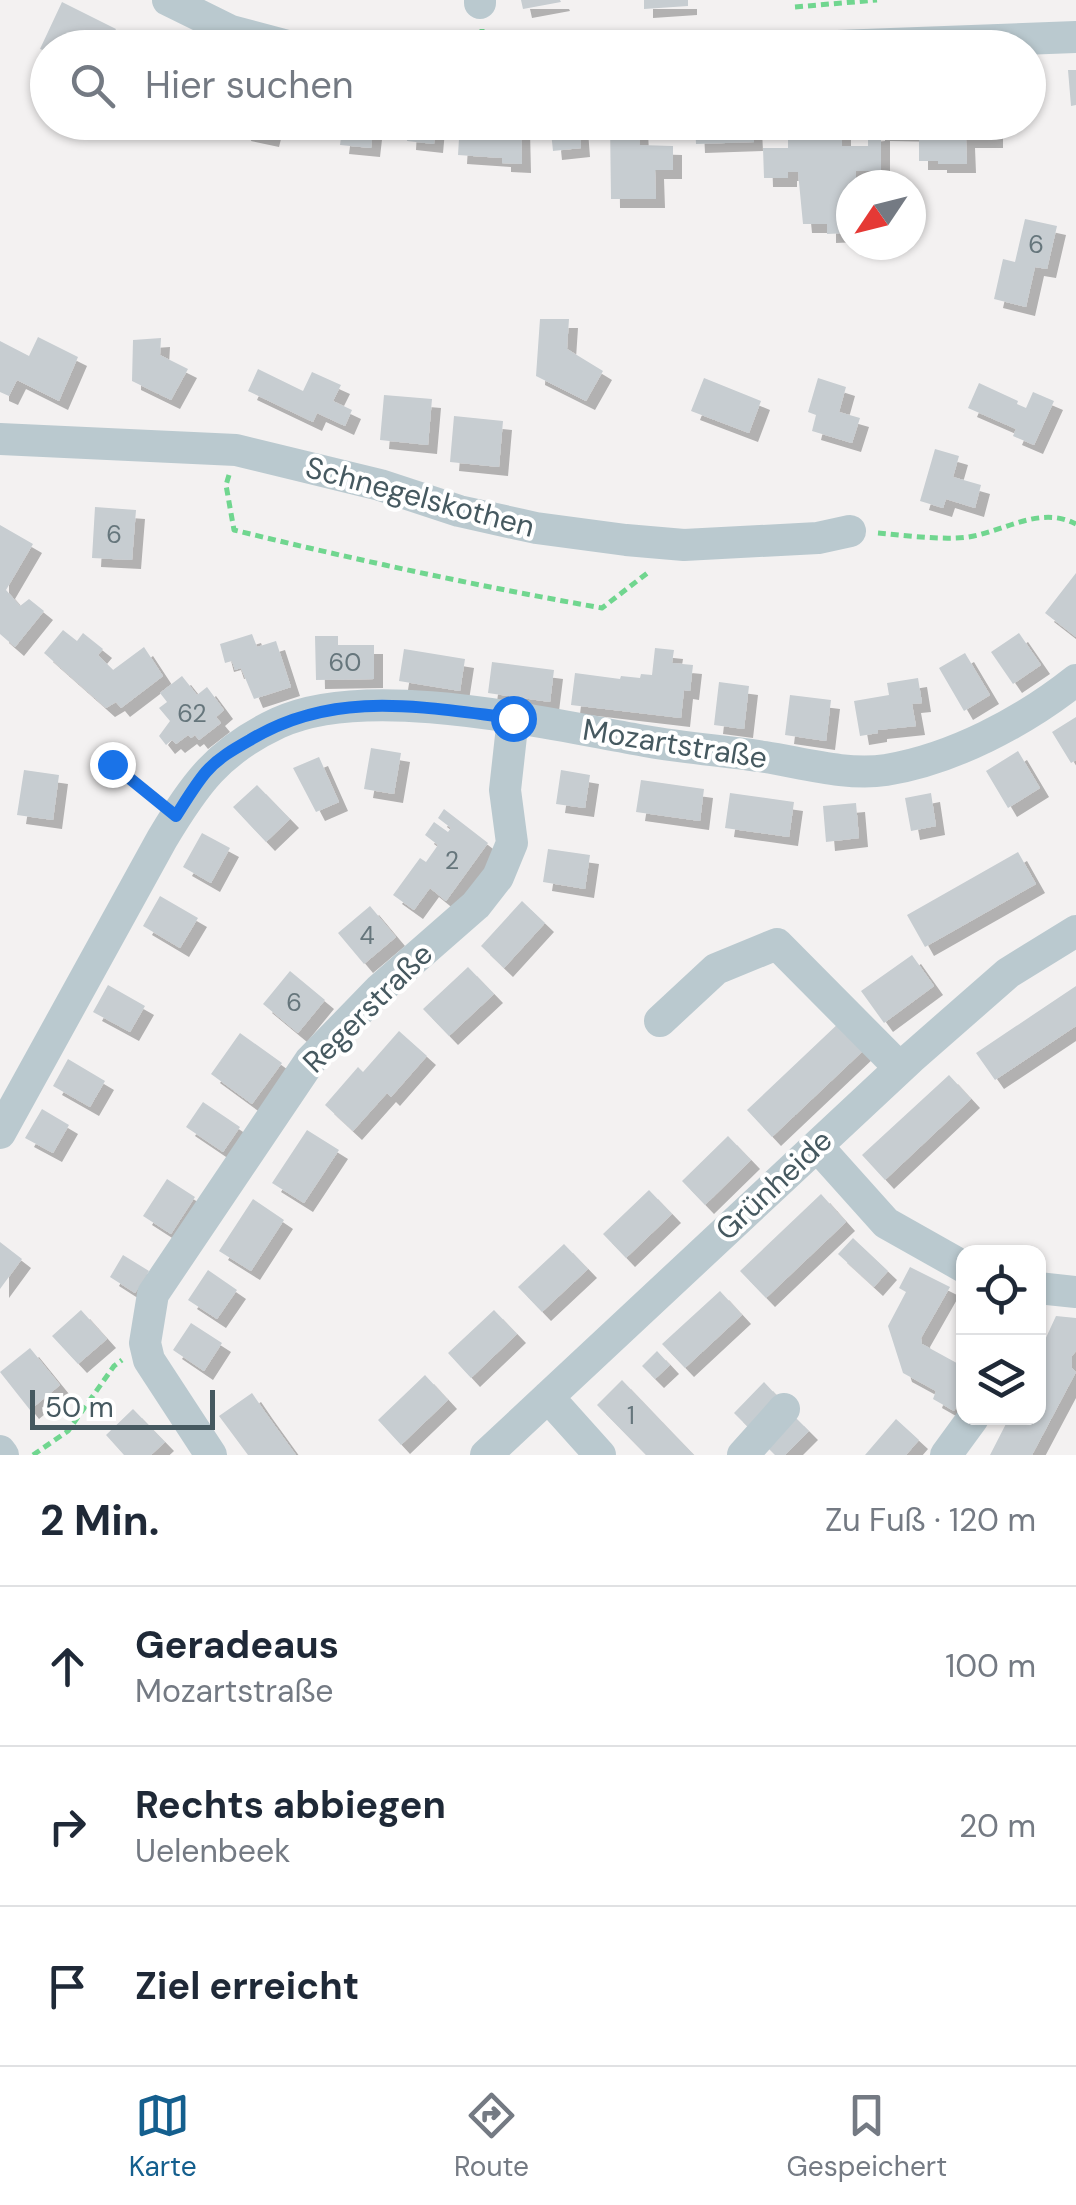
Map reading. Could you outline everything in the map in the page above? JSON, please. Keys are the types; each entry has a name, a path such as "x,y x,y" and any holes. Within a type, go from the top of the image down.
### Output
{"street":[{"path":"168,0 231,30"},
{"path":"1046,38 1076,37"},
{"name":"Schnegelskothen","path":"0,439 236,450 380,485 459,512 536,528 684,545 818,538 850,531"},
{"name":"Mozartstraße","path":"0,1133 176,816 208,770 229,752 278,723 304,714 371,704 513,718 826,768 882,770 932,759 981,739 1076,680"},
{"name":"Regerstraße","path":"144,1342 153,1294 310,1061 380,989 476,905 498,877 512,843 504,790 513,718"},
{"name":"Grünheide","path":"486,1455 900,1068 1008,973 1076,932"},
{"path":"660,1020 716,969 777,944 900,1068"},
{"path":"816,1146 886,1223 956,1262"},
{"path":"1046,1289 1076,1292"},
{"path":"144,1342 157,1376 211,1455"},
{"path":"548,1397 600,1455"},
{"path":"742,1455 784,1408"},
{"path":"946,1455 968,1425"}],"path":[{"path":"794,0 795,7 877,0"},
{"path":"226,485 228,514 234,530 459,582 602,608 684,545"},
{"path":"850,531 960,538 1026,520 1060,516 1076,524"},
{"path":"112,764 176,816"},
{"path":"33,1455 68,1431 114,1366 144,1342"}],"building":[{"path":"521,0 560,0 561,2 523,9"},
{"path":"644,0 688,0 688,6 644,9"},
{"path":"62,2 116,29 115,30 49,30"},
{"path":"1068,70 1076,70 1076,105 1071,106"},
{"path":"341,140 372,140 371,148 340,145"},
{"path":"407,140 434,140 434,144"},
{"path":"459,140 521,140 522,164 502,163 502,158 458,155"},
{"path":"552,140 580,140 581,148 553,151"},
{"path":"610,140 673,146 673,170 655,170 656,199 611,199"},
{"path":"696,140 754,140 754,142 696,144"},
{"path":"788,140 842,140 842,146 868,146 868,140 881,140 881,170 836,170 836,234 827,234 827,224 803,224 798,172 788,172 788,178 764,178 763,148 788,148"},
{"path":"919,140 966,140 967,164 919,161"},
{"path":"1025,219 1057,226 1047,269 1035,267 1026,307 994,299 1003,259 1015,262"},
{"path":"540,319 569,319 567,349 603,371 586,401 536,376"},
{"path":"38,337 78,357 59,401 17,380 9,396 0,392 0,341 29,356"},
{"path":"161,338 160,355 188,369 171,400 132,381 133,340"},
{"path":"258,369 303,391 312,372 341,385 333,401 352,410 345,426 317,413 313,422 248,391"},
{"path":"704,378 761,401 749,433 691,411"},
{"path":"818,378 846,387 839,412 860,418 852,443 812,431 816,415 808,412"},
{"path":"979,383 1026,408 1033,392 1054,401 1034,445 1013,436 1016,429 968,408"},
{"path":"384,395 432,399 428,445 380,440"},
{"path":"454,416 503,421 499,467 450,462"},
{"path":"935,449 959,456 953,477 981,485 975,508 946,499 943,508 920,501"},
{"path":"95,507 136,510 132,560 92,558"},
{"path":"0,525 33,544 6,590 20,606 29,599 44,611 15,647 0,634"},
{"path":"1076,573 1076,637 1045,613"},
{"path":"63,630 77,641 83,633 103,649 98,655 113,670 144,647 163,676 121,708 116,702 106,708 44,653"},
{"path":"1019,633 1041,665 1013,684 991,652"},
{"path":"252,634 257,647 276,641 291,687 254,699 241,668 235,670 232,661 225,663 220,644"},
{"path":"315,636 338,636 338,645 374,645 374,679 316,680"},
{"path":"655,648 674,650 672,663 693,665 690,691 684,690 681,718 571,705 575,673 620,679 652,675"},
{"path":"404,649 465,659 460,691 399,681"},
{"path":"965,653 990,695 964,711 939,668"},
{"path":"492,662 554,670 550,702 488,693"},
{"path":"182,676 197,695 207,687 224,710 216,717 221,723 199,740 188,735 176,744 172,740 166,745 159,736 170,721 159,708 167,702 160,693"},
{"path":"918,678 922,703 912,704 916,726 860,736 854,701 889,695 887,683"},
{"path":"719,682 749,686 744,729 714,725"},
{"path":"790,695 831,700 826,741 785,735"},
{"path":"1076,717 1076,760 1071,763 1052,732"},
{"path":"371,748 401,753 394,794 364,789"},
{"path":"1018,751 1040,788 1008,808 986,771"},
{"path":"319,757 339,802 316,812 293,768"},
{"path":"24,770 59,775 53,820 17,815"},
{"path":"561,770 590,775 585,808 556,804"},
{"path":"641,780 704,789 700,821 636,812"},
{"path":"257,785 290,819 266,842 233,807"},
{"path":"730,793 794,802 789,837 725,828"},
{"path":"931,793 936,826 911,831 905,798"},
{"path":"856,803 859,838 826,842 823,806"},
{"path":"444,809 488,843 446,901 430,888 414,910 393,895 420,858 426,862 438,845 425,835 434,822 448,832 451,828 438,818"},
{"path":"202,833 230,848 211,883 183,867"},
{"path":"548,849 590,855 585,889 543,882"},
{"path":"1018,852 1036,884 925,947 907,915"},
{"path":"160,896 198,918 180,948 143,926"},
{"path":"522,901 545,923 504,968 481,946"},
{"path":"370,906 396,937 364,964 338,933"},
{"path":"912,955 934,986 884,1023 861,991"},
{"path":"468,967 494,994 449,1036 423,1009"},
{"path":"290,971 325,1000 298,1033 263,1004"},
{"path":"108,985 145,1006 130,1032 93,1012"},
{"path":"1076,986 1076,1026 995,1080 976,1053"},
{"path":"841,1021 866,1048 772,1137 747,1110"},
{"path":"399,1031 427,1056 391,1097 387,1093 353,1131 325,1105 358,1067 363,1072"},
{"path":"240,1033 282,1063 252,1104 211,1074"},
{"path":"68,1059 105,1081 90,1107 53,1086"},
{"path":"949,1075 971,1099 885,1180 862,1155"},
{"path":"203,1102 240,1127 223,1152 186,1127"},
{"path":"42,1109 69,1125 53,1153 25,1138"},
{"path":"307,1130 339,1150 304,1203 272,1183"},
{"path":"728,1136 751,1160 705,1205 682,1181"},
{"path":"167,1179 195,1197 171,1234 143,1216"},
{"path":"649,1190 672,1214 626,1258 603,1234"},
{"path":"821,1194 846,1222 766,1298 740,1271"},
{"path":"253,1199 284,1220 251,1271 219,1251"},
{"path":"853,1238 888,1271 874,1287 838,1254"},
{"path":"0,1242 22,1259 0,1289"},
{"path":"564,1244 588,1269 542,1312 518,1287"},
{"path":"123,1255 149,1271 135,1293 110,1277"},
{"path":"910,1267 950,1287 921,1338 922,1344 956,1363 954,1411 933,1399 936,1391 903,1373 888,1326 906,1292 899,1288"},
{"path":"208,1270 237,1290 217,1319 188,1300"},
{"path":"720,1291 742,1315 685,1368 662,1344"},
{"path":"81,1310 107,1339 78,1364 52,1336"},
{"path":"494,1310 517,1334 471,1378 448,1353"},
{"path":"1056,1316 1076,1318 1072,1368 1076,1372 1032,1455 990,1455 1005,1425 1046,1425 1046,1338"},
{"path":"191,1323 222,1343 204,1371 173,1350"},
{"path":"30,1348 60,1385 30,1410 0,1372"},
{"path":"657,1351 670,1365 655,1379 642,1366"},
{"path":"425,1375 448,1400 401,1445 378,1420"},
{"path":"622,1380 694,1455 646,1455 597,1405"},
{"path":"764,1382 778,1397 748,1427 734,1413"},
{"path":"252,1393 296,1455 248,1455 219,1416"},
{"path":"133,1409 165,1442 151,1455 124,1455 106,1435"},
{"path":"795,1417 809,1431 785,1455 775,1455 766,1446"},
{"path":"896,1419 919,1440 906,1455 865,1455"}],"route":[{"path":"112,764 176,816 208,770 229,752 278,723 304,714 371,704 513,718"}]}
